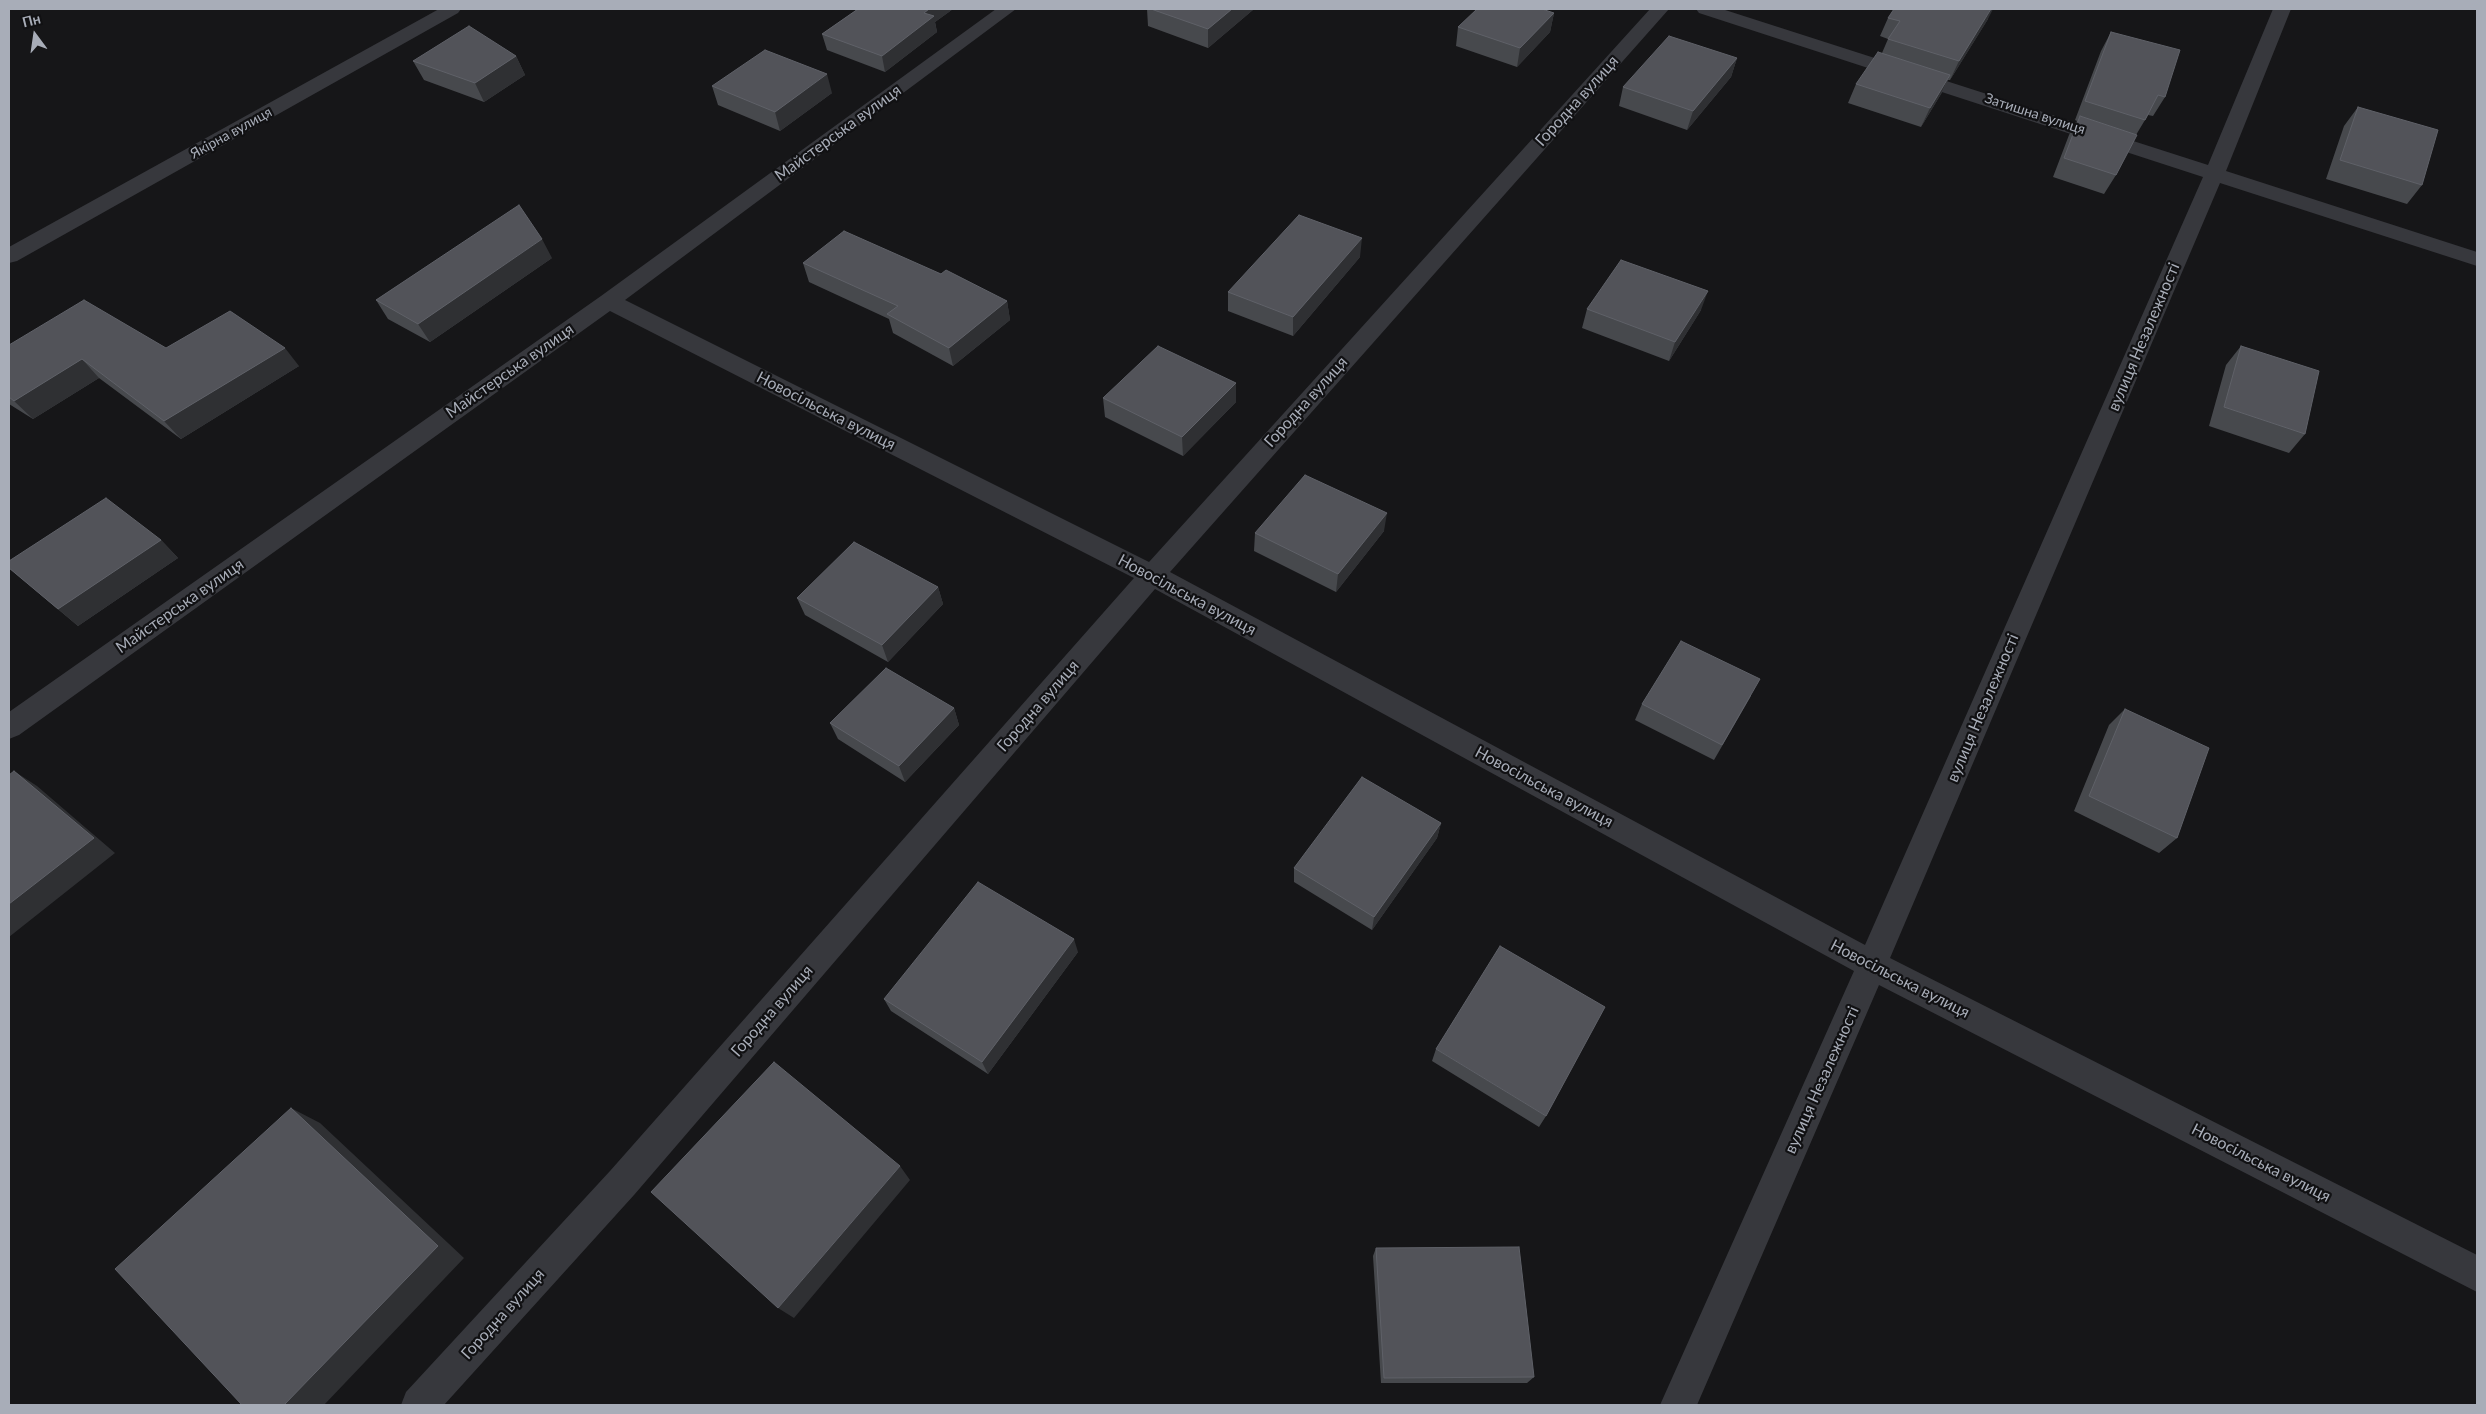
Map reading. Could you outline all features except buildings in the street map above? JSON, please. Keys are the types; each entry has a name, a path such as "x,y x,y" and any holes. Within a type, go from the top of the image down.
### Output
{"street":[{"name":"Якірна вулиця","path":"9,256 452,9"},
{"name":"Майстерська вулиця","path":"9,727 609,302 1007,9"},
{"name":"Городна вулиця","path":"418,1405 622,1182 1152,575 1660,9"},
{"name":"Затишна вулиця","path":"1705,9 2477,258"},
{"name":"вулиця Незалежності","path":"1678,1405 1872,965 2215,172 2282,9"},
{"name":"Новосільська вулиця","path":"609,302 1152,575 1872,965 2477,1274"}]}
